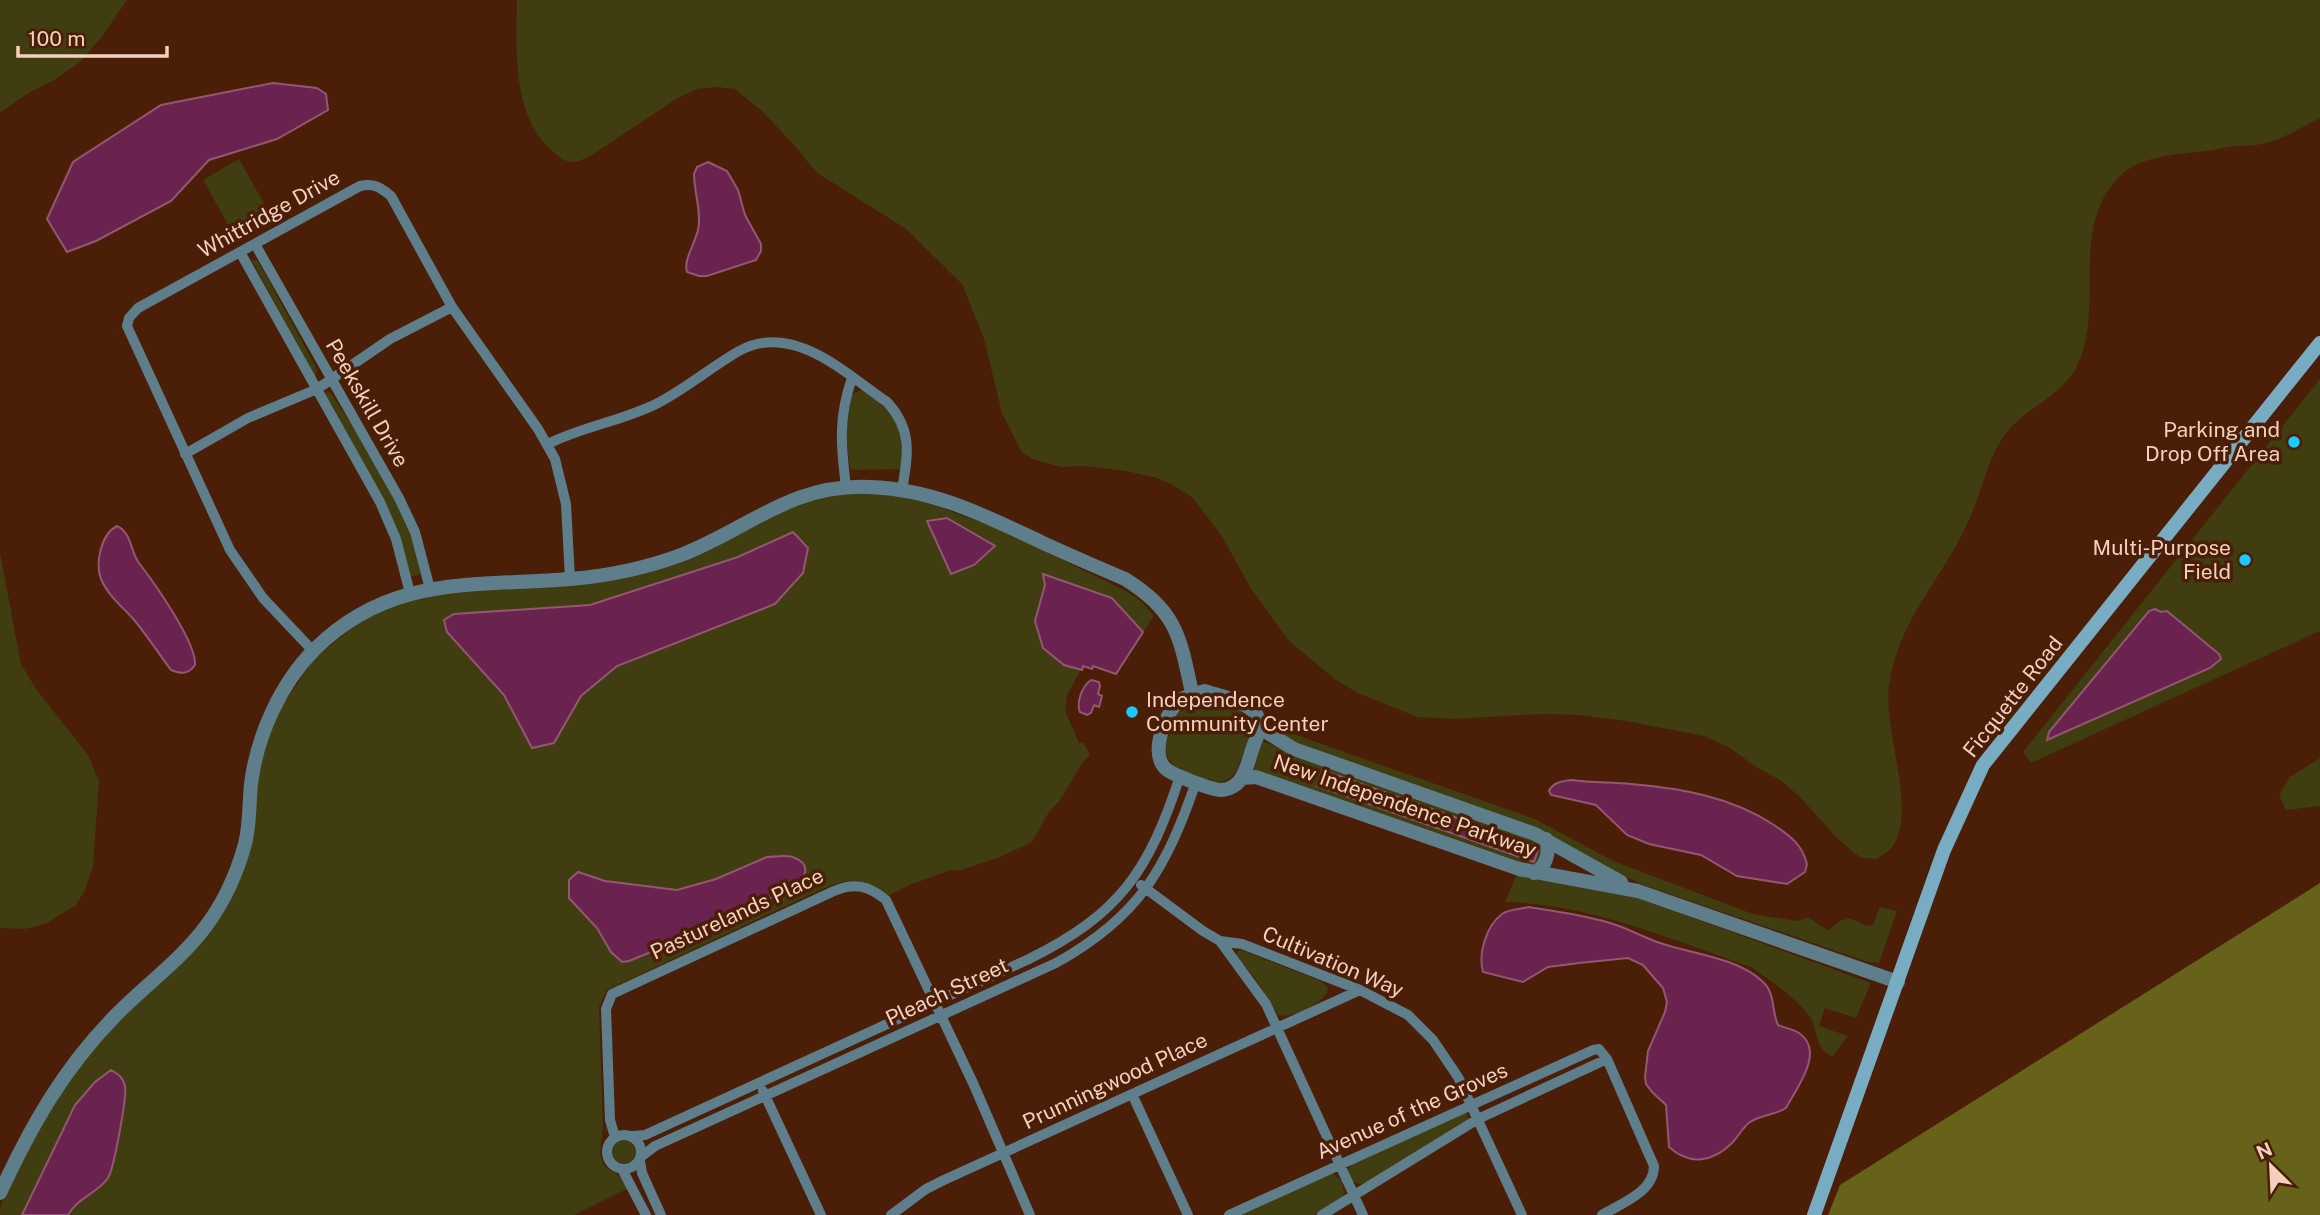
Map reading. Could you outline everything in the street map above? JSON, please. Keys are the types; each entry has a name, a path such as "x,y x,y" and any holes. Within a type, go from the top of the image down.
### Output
{"main road":[{"name":"Ficquette Road","path":"1814,1215 1944,850 1983,765 2320,343"}],"street":[{"name":"Whittridge Drive","path":"313,651 280,618 230,550 127,326 129,318 138,308 360,186 369,184 380,187 391,197 452,307 548,443 561,477 566,504 570,579"},
{"name":"Peekskill Drive","path":"255,244 376,454 409,517 430,589"},
{"name":"Peekskill Drive","path":"240,252 389,522 410,593"},
{"path":"185,454 248,418 317,389 390,339 452,307"},
{"path":"548,443 573,431 654,405 678,393 740,351 756,344 772,342 800,346 815,353 887,402 897,412 904,425 907,440 902,490"},
{"path":"846,487 840,438 841,419 852,378"},
{"path":"0,1193 51,1094 71,1066 112,1019 204,929 218,907 234,877 245,843 250,816 251,785 264,732 282,696 313,651 339,629 386,601 410,593 467,584 570,579 626,571 681,555 779,504 798,497 846,487 902,490 958,504 1125,579 1153,599 1176,630 1183,647 1192,693"},
{"path":"1205,691 1249,707 1258,717 1260,728 1242,778 1233,787 1220,790 1165,769 1158,748 1164,724 1177,702 1192,693 1205,691"},
{"name":"New Independence Parkway","path":"1260,728 1294,749 1535,834 1638,891"},
{"name":"Pleach Street","path":"633,1136 645,1135 760,1083 1070,937 1113,902 1134,879 1158,838 1180,776"},
{"name":"New Independence Parkway","path":"1242,778 1258,778 1534,873 1638,891 1898,982"},
{"name":"Pleach Street","path":"641,1158 655,1146 1056,963 1079,950 1119,919 1147,889 1180,829 1196,782"},
{"path":"1534,873 1543,865 1549,853 1546,839"},
{"name":"Cultivation Way","path":"1134,879 1220,941 1266,1003 1363,1215"},
{"name":"Pasturelands Place","path":"615,1136 610,1120 606,1009 612,993 843,887 861,886 869,888 886,900 942,1015 1030,1215"},
{"name":"Cultivation Way","path":"1220,941 1242,944 1360,990 1408,1015 1448,1060 1522,1215"},
{"name":"Prunningwood Place","path":"891,1215 926,1189 1360,990"},
{"name":"Avenue of the Groves","path":"1229,1215 1594,1049 1599,1049 1607,1059 1654,1166 1651,1183 1602,1215"},
{"name":"Avenue of the Groves","path":"1322,1215 1478,1119 1607,1059"},
{"path":"760,1083 821,1215"},
{"path":"1132,1094 1188,1215"},
{"path":"641,1158 630,1168 622,1169 612,1164 607,1155 609,1144 615,1136 627,1134 640,1143 641,1158 642,1173 661,1215"},
{"path":"622,1169 646,1215"}],"shaded area":[{"path":"0,0 127,0 101,38 80,62 0,113"},
{"path":"517,0 2320,0 2320,118 2285,136 2262,144 2171,155 2138,164 2120,176 2104,197 2095,220 2091,245 2085,345 2076,368 2062,386 2015,424 2000,443 1957,545 1911,620 1894,661 1888,703 1902,812 1893,846 1877,859 1862,858 1853,852 1780,780 1730,748 1704,736 1580,715 1541,714 1454,719 1417,717 1358,693 1336,680 1289,641 1252,590 1221,535 1193,498 1157,478 1085,466 1061,467 1032,459 1021,451 1002,413 984,339 962,284 906,229 816,172 763,112 735,89 697,89 678,98 579,161 569,162 556,154 538,135 523,99 517,58"},
{"path":"273,83 317,88 326,94 328,110 277,139 209,160 171,201 96,241 67,252 47,219 73,162 161,105"},
{"path":"239,159 272,218 236,239 203,180"},
{"path":"708,162 727,171 738,190 745,215 761,244 761,251 756,260 707,276 699,276 687,272 686,268 699,223 694,174 697,167"},
{"path":"251,259 258,261 317,369 316,375 314,375"},
{"path":"2320,379 2320,631 2031,763 2023,752"},
{"path":"865,390 885,408 897,424 901,442 901,469 850,470 846,433 851,395"},
{"path":"327,391 331,393 381,472 407,521 421,573 419,575 412,576 409,573 324,394"},
{"path":"850,492 918,499 1004,531 1126,591 1142,602 1154,616 1116,674 1093,666 1092,669 1083,666 1067,695 1065,711 1079,743 1083,742 1090,755 1082,763 1061,799 1049,812 1032,842 1000,857 961,870 951,870 887,896 863,882 849,881 833,885 607,990 599,1007 603,1125 600,1154 604,1166 621,1177 627,1189 574,1215 0,1215 9,1186 36,1134 61,1092 93,1048 215,923 271,730 280,709 314,659 359,622 383,609 424,595 595,582 807,500"},
{"path":"947,518 995,546 974,565 951,574 927,521"},
{"path":"117,526 126,533 136,558 173,612 189,642 195,665 187,672 171,670 101,579 99,565 103,542"},
{"path":"793,532 808,548 803,573 775,604 617,666 581,696 554,743 532,748 504,695 447,632 444,620 454,614 590,605 738,557"},
{"path":"0,553 21,664 36,689 88,755 99,781 93,867 85,890 76,905 45,924 25,929 0,928"},
{"path":"1043,574 1112,598 1143,632 1116,674 1093,666 1092,669 1083,666 1082,670 1064,665 1043,648 1035,621 1045,585"},
{"path":"2149,611 2167,611 2219,654 2221,659 2210,668 2047,740 2049,732"},
{"path":"1091,680 1099,682 1098,694 1102,696 1099,707 1094,705 1091,713 1087,715 1080,712 1079,700"},
{"path":"1202,697 1232,706 1246,716 1249,724 1246,747 1237,770 1222,782 1181,770 1170,761 1166,753 1178,713 1185,705"},
{"path":"1284,726 1296,735 1535,819 1613,861 1753,914 1798,921 1808,917 1829,931 1838,922 1847,919 1866,926 1873,925 1880,907 1897,911 1879,963 1868,962 1641,884 1583,857 1273,733"},
{"path":"1261,741 1538,840 1542,843 1544,853 1534,869 1251,770"},
{"path":"2320,758 2320,806 2286,810 2279,795 2290,777"},
{"path":"1322,770 1539,847 1534,862 1317,786"},
{"path":"1572,780 1668,788 1741,807 1774,825 1795,841 1805,857 1805,872 1787,884 1737,876 1701,855 1649,844 1627,835 1596,805 1551,795 1549,791 1553,786"},
{"path":"767,857 792,857 801,861 805,873 793,888 629,961 622,962 611,952 597,928 569,898 569,880 578,872 605,881 677,890 716,879"},
{"path":"1516,876 1633,896 1871,983 1856,1018 1825,1008 1819,1026 1848,1036 1832,1057 1819,1042 1812,1020 1802,1007 1751,967 1599,916 1537,904 1505,902"},
{"path":"2320,883 2320,1215 1828,1215 1840,1185"},
{"path":"1529,907 1613,924 1663,944 1728,962 1752,973 1769,991 1778,1025 1799,1033 1807,1041 1810,1050 1802,1081 1786,1108 1750,1122 1732,1143 1709,1158 1685,1157 1669,1147 1666,1105 1646,1084 1645,1077 1648,1051 1665,1012 1667,1002 1663,988 1643,965 1628,958 1548,967 1523,982 1483,972 1483,949 1496,919 1505,912"},
{"path":"1241,950 1323,982 1328,989 1326,994 1307,1009 1291,1015 1278,1015 1236,955"},
{"path":"111,1070 123,1080 125,1093 117,1148 108,1178 68,1215 22,1215 75,1105 95,1082"},
{"path":"1466,1112 1469,1120 1363,1185 1353,1182 1348,1171 1353,1162"},
{"path":"622,1138 632,1142 636,1152 632,1162 622,1166 612,1162 608,1152 612,1142"},
{"path":"1332,1173 1342,1181 1342,1199 1315,1215 1236,1215"}],"place":[{"name":"Parking and Drop Off Area","path":"2294,442"},
{"name":"Multi-Purpose Field","path":"2245,560"},
{"name":"Independence Community Center","path":"1132,712"}]}
